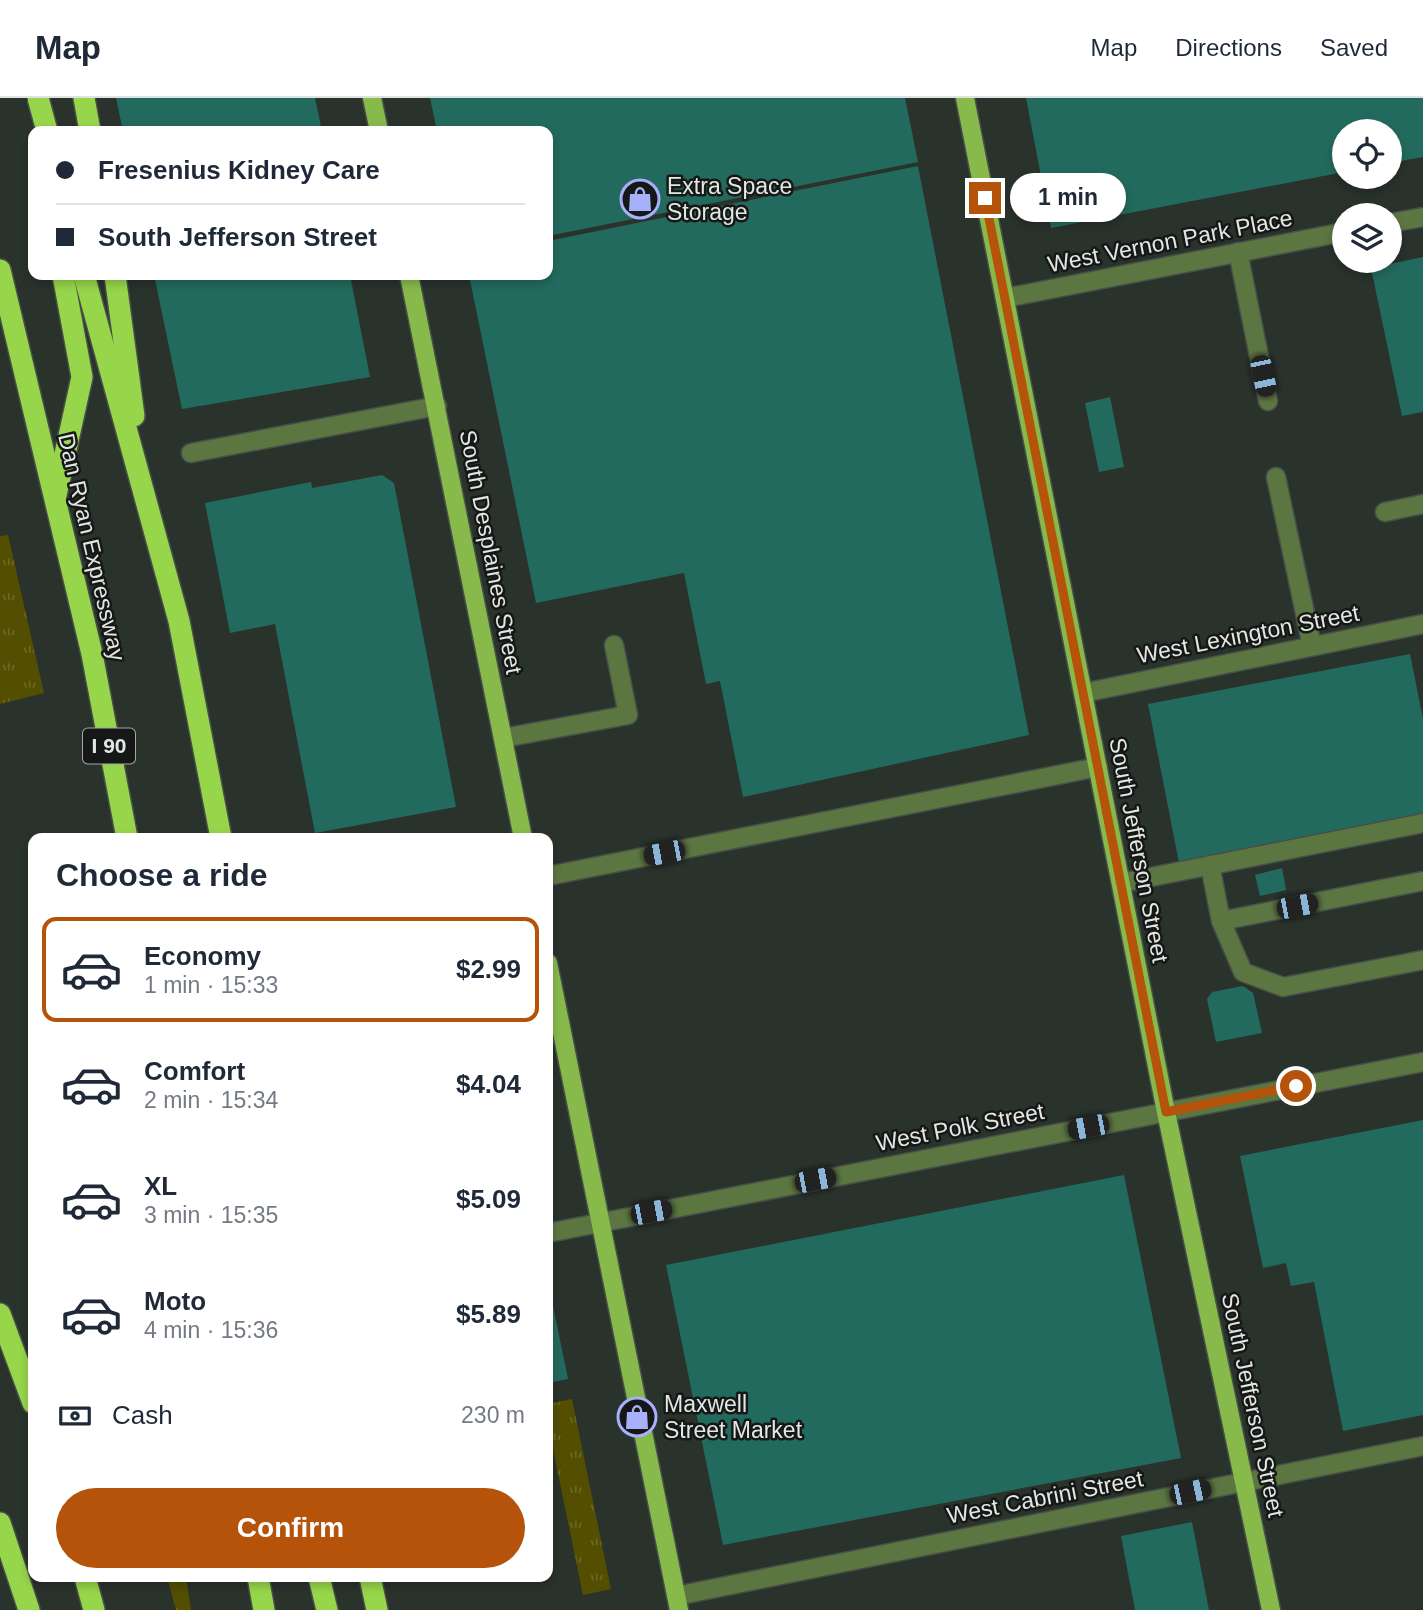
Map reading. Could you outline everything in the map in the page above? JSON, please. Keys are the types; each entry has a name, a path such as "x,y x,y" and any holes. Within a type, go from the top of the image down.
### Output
{"highway":[{"path":"84,98 89,126"},
{"path":"39,102 44,126"},
{"name":"Dan Ryan Expressway","path":"0,270 92,654 126,833"},
{"path":"54,500 82,377 64,280"},
{"path":"85,280 140,470 179,621 220,833"},
{"path":"116,280 140,470"},
{"path":"0,1314 28,1390"},
{"path":"0,1523 29,1610"},
{"path":"86,1582 94,1610"},
{"path":"259,1582 264,1610"},
{"path":"320,1582 327,1610"},
{"path":"371,1582 377,1610"}],"main road":[{"path":"372,98 378,126"},
{"name":"South Jefferson Street","path":"965,98 1166,1112 1271,1610"},
{"name":"South Desplaines Street","path":"410,280 522,833"},
{"path":"553,987 678,1603"}],"street":[{"path":"1402,221 1423,217"},
{"name":"West Vernon Park Place","path":"1004,298 1332,234"},
{"path":"1238,252 1268,401"},
{"path":"191,453 437,406"},
{"path":"1276,477 1312,646"},
{"path":"1385,512 1423,504"},
{"name":"West Lexington Street","path":"1083,692 1423,624"},
{"path":"503,738 628,715 614,645"},
{"path":"553,875 1098,767"},
{"path":"1121,883 1423,823"},
{"path":"1210,865 1221,921 1243,972 1283,987 1423,960"},
{"path":"1221,921 1423,881"},
{"name":"West Polk Street","path":"553,1232 1423,1062"},
{"name":"West Cabrini Street","path":"678,1603 1245,1481 1423,1446"}],"green space":[{"path":"8,535 44,693 0,704 0,536"},
{"path":"572,1399 611,1589 583,1595 553,1449 553,1403"},
{"path":"168,1582 187,1582 191,1610 176,1610"}],"building":[{"path":"116,98 315,98 321,126 122,126"},
{"name":"Extra Space Storage","path":"430,98 905,98 918,162 553,235 553,126 436,126"},
{"path":"1026,98 1423,98 1423,157 1402,161 1402,119 1332,119 1332,174 1051,228"},
{"path":"918,166 1029,735 743,797 720,681 706,684 684,573 536,603 470,280 553,280 553,240"},
{"path":"1423,257 1423,412 1402,416 1372,273 1402,273 1402,261"},
{"path":"155,280 351,280 370,377 182,409"},
{"path":"1110,397 1124,467 1099,472 1085,403"},
{"path":"382,475 394,483 456,807 315,833 275,624 230,633 205,503 311,482 312,488"},
{"path":"1410,654 1423,719 1423,816 1179,863 1148,704"},
{"path":"1282,868 1286,890 1260,896 1255,875"},
{"path":"1243,986 1253,993 1262,1033 1216,1042 1207,999 1212,992"},
{"path":"1423,1120 1423,1415 1343,1431 1314,1282 1291,1286 1286,1263 1263,1268 1240,1156"},
{"path":"1124,1175 1181,1458 723,1545 666,1265"},
{"path":"553,1306 568,1379 553,1382"},
{"path":"1192,1522 1209,1610 1135,1610 1121,1536"}],"place":[{"name":"Extra Space Storage","path":"640,199"},
{"name":"Maxwell Street Market","path":"637,1417"}],"route":[{"path":"985,198 1166,1112 1296,1086"}]}
